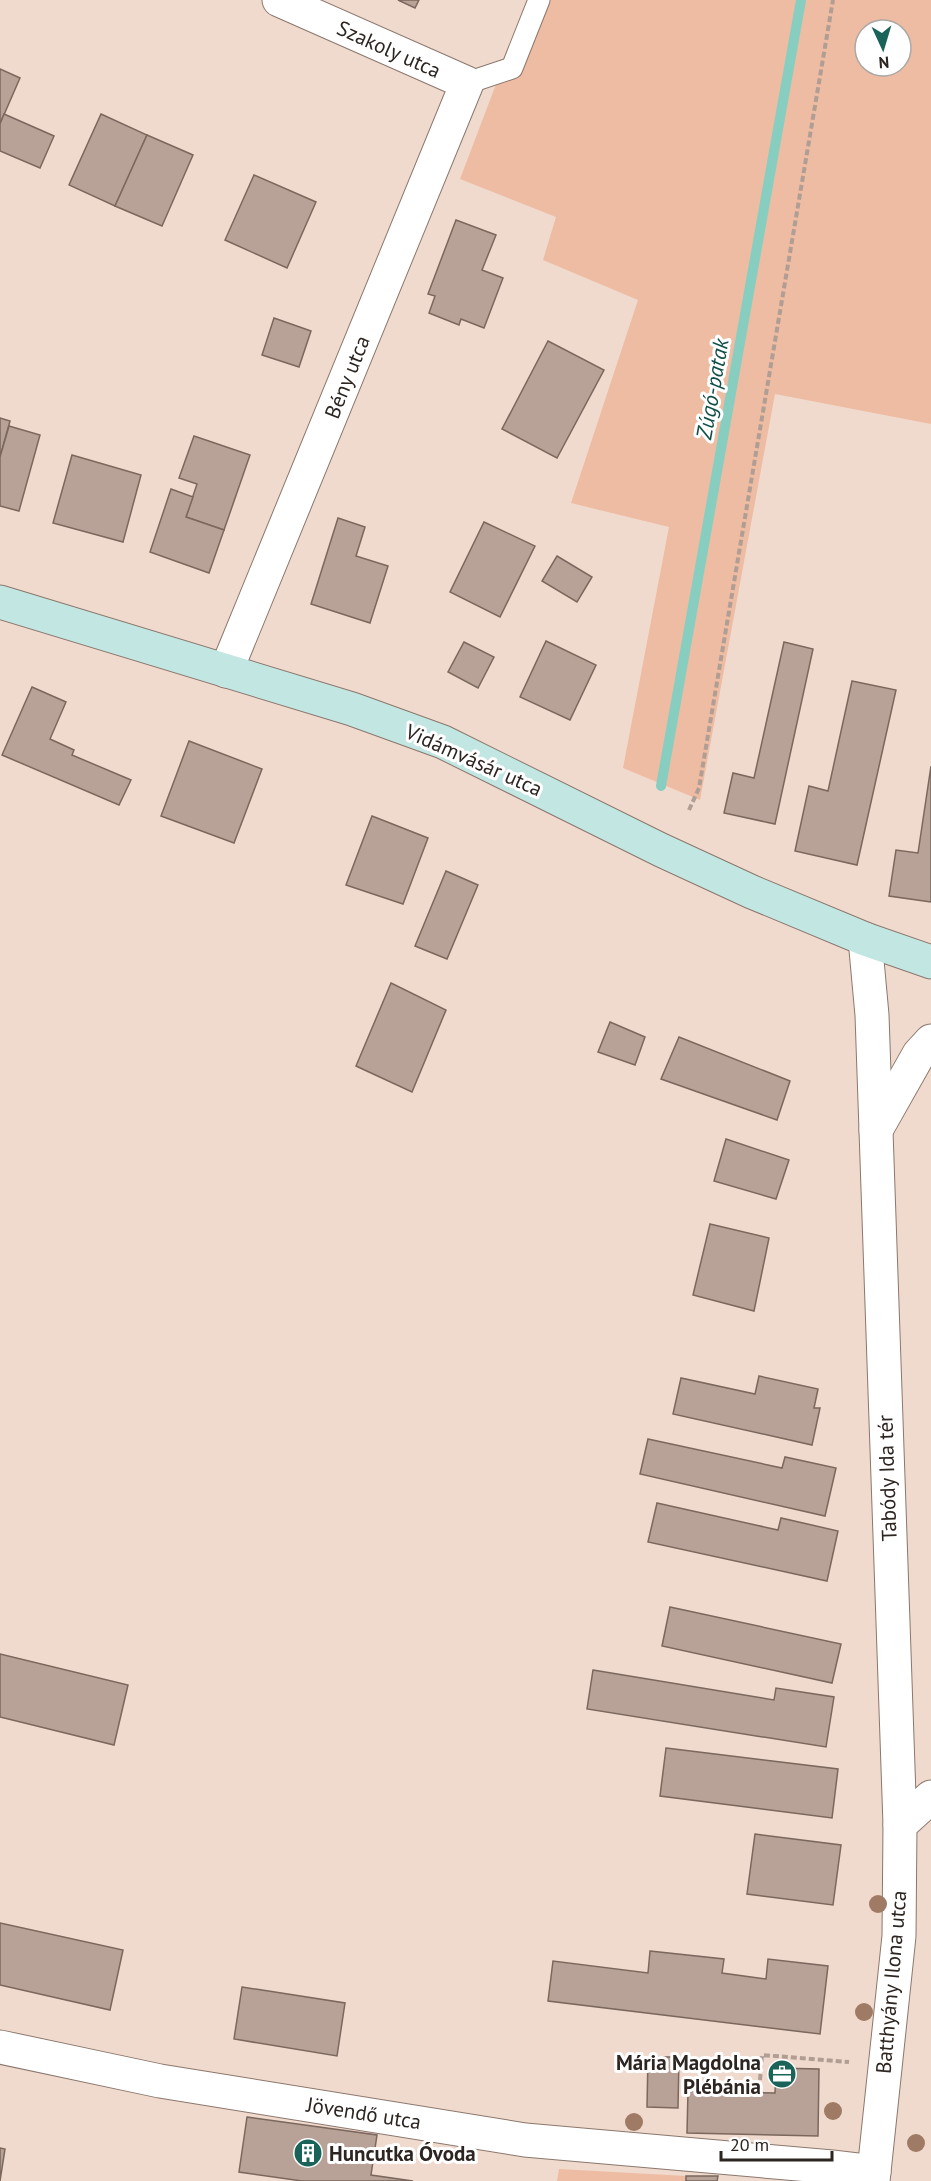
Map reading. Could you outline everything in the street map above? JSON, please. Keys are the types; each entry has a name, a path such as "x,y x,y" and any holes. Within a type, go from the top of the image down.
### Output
{"main road":[{"name":"Vidámvásár utca","path":"0,602 352,709 443,742 752,892 865,939 931,962"}],"street":[{"name":"Szakoly utca","path":"279,0 466,83"},
{"name":"Bény utca","path":"226,671 466,83"},
{"name":"Tabódy Ida tér","path":"865,939 872,1015 900,1825"},
{"path":"875,1132 918,1054 931,1041"},
{"path":"900,1825 931,1797"},
{"name":"Batthyány Ilona utca","path":"873,2177 899,1936 900,1825"},
{"name":"Jövendő utca","path":"0,2047 160,2081 525,2139 832,2166 873,2177"}],"lane":[{"path":"466,83 512,68 539,0"}],"path":[{"path":"689,810 699,788 833,0"},
{"path":"760,2080 762,2055 851,2062"}],"shaded area":[{"path":"528,0 931,0 931,424 775,394 700,800 623,768 669,527 571,503 638,300 543,260 556,217 460,179"},
{"path":"559,2169 686,2176 686,2181 557,2181"}],"building":[{"path":"398,0 419,0 415,8"},
{"path":"0,69 20,78 0,124"},
{"path":"4,114 54,136 40,168 0,151 0,124"},
{"path":"101,114 147,135 115,206 69,185"},
{"path":"147,135 193,155 162,226 115,206"},
{"path":"254,175 316,202 287,268 225,240"},
{"path":"456,220 496,235 482,270 503,278 484,328 461,319 459,325 429,313 435,296 428,294"},
{"path":"274,318 311,331 299,367 262,355"},
{"path":"548,341 604,370 557,458 502,429"},
{"path":"0,418 10,421 0,457"},
{"path":"9,426 40,435 19,511 0,506 0,457"},
{"path":"194,436 250,455 224,530 186,517 197,484 179,478"},
{"path":"72,455 141,475 123,542 53,523"},
{"path":"171,489 193,497 186,517 224,530 209,573 150,552"},
{"path":"338,518 365,527 356,556 388,566 370,623 311,604"},
{"path":"484,522 535,546 500,617 450,592"},
{"path":"557,556 592,577 577,602 542,581"},
{"path":"546,641 596,665 570,720 520,697"},
{"path":"464,642 494,657 478,688 448,672"},
{"path":"784,642 813,649 775,824 724,813 733,773 754,778"},
{"path":"852,681 896,690 857,865 795,851 809,786 828,791"},
{"path":"32,687 66,702 50,739 74,750 72,755 131,780 119,805 2,755"},
{"path":"189,741 262,769 234,843 161,816"},
{"path":"931,766 931,902 889,896 896,850 918,853"},
{"path":"372,816 428,838 403,904 346,885"},
{"path":"446,871 478,885 447,959 415,946"},
{"path":"391,983 446,1010 412,1092 356,1066"},
{"path":"610,1022 645,1037 635,1065 598,1052"},
{"path":"679,1037 790,1081 777,1120 661,1079"},
{"path":"726,1139 789,1160 776,1199 714,1181"},
{"path":"710,1224 769,1238 754,1311 693,1295"},
{"path":"759,1376 818,1389 814,1408 820,1408 812,1445 673,1414 681,1378 755,1394"},
{"path":"648,1439 782,1468 785,1457 836,1468 825,1516 640,1474"},
{"path":"657,1503 778,1530 781,1518 838,1531 827,1581 648,1542"},
{"path":"670,1607 841,1644 832,1683 662,1646"},
{"path":"0,1654 128,1685 114,1745 0,1717"},
{"path":"593,1670 774,1700 776,1688 834,1697 826,1747 587,1709"},
{"path":"666,1748 838,1769 832,1818 660,1796"},
{"path":"755,1834 841,1845 833,1905 747,1894"},
{"path":"0,1923 123,1950 110,2010 0,1985"},
{"path":"650,1951 724,1959 722,1973 766,1979 768,1959 828,1966 820,2034 548,2001 553,1961 648,1973"},
{"path":"242,1987 345,2003 337,2056 234,2039"},
{"path":"648,2057 679,2057 678,2108 647,2107"},
{"path":"776,2068 819,2069 818,2136 687,2133 688,2091 775,2093"},
{"name":"Huncutka Óvoda","path":"247,2117 377,2135 371,2175 413,2181 302,2181 239,2172"},
{"path":"0,2148 5,2149 0,2181"},
{"path":"686,2176 718,2176 717,2181 686,2181"}],"waterway":[{"name":"Zúgó-patak","path":"661,786 801,0"}],"place":[{"name":"Mária Magdolna Plébánia","path":"782,2074"},
{"name":"Huncutka Óvoda","path":"308,2153"}]}
